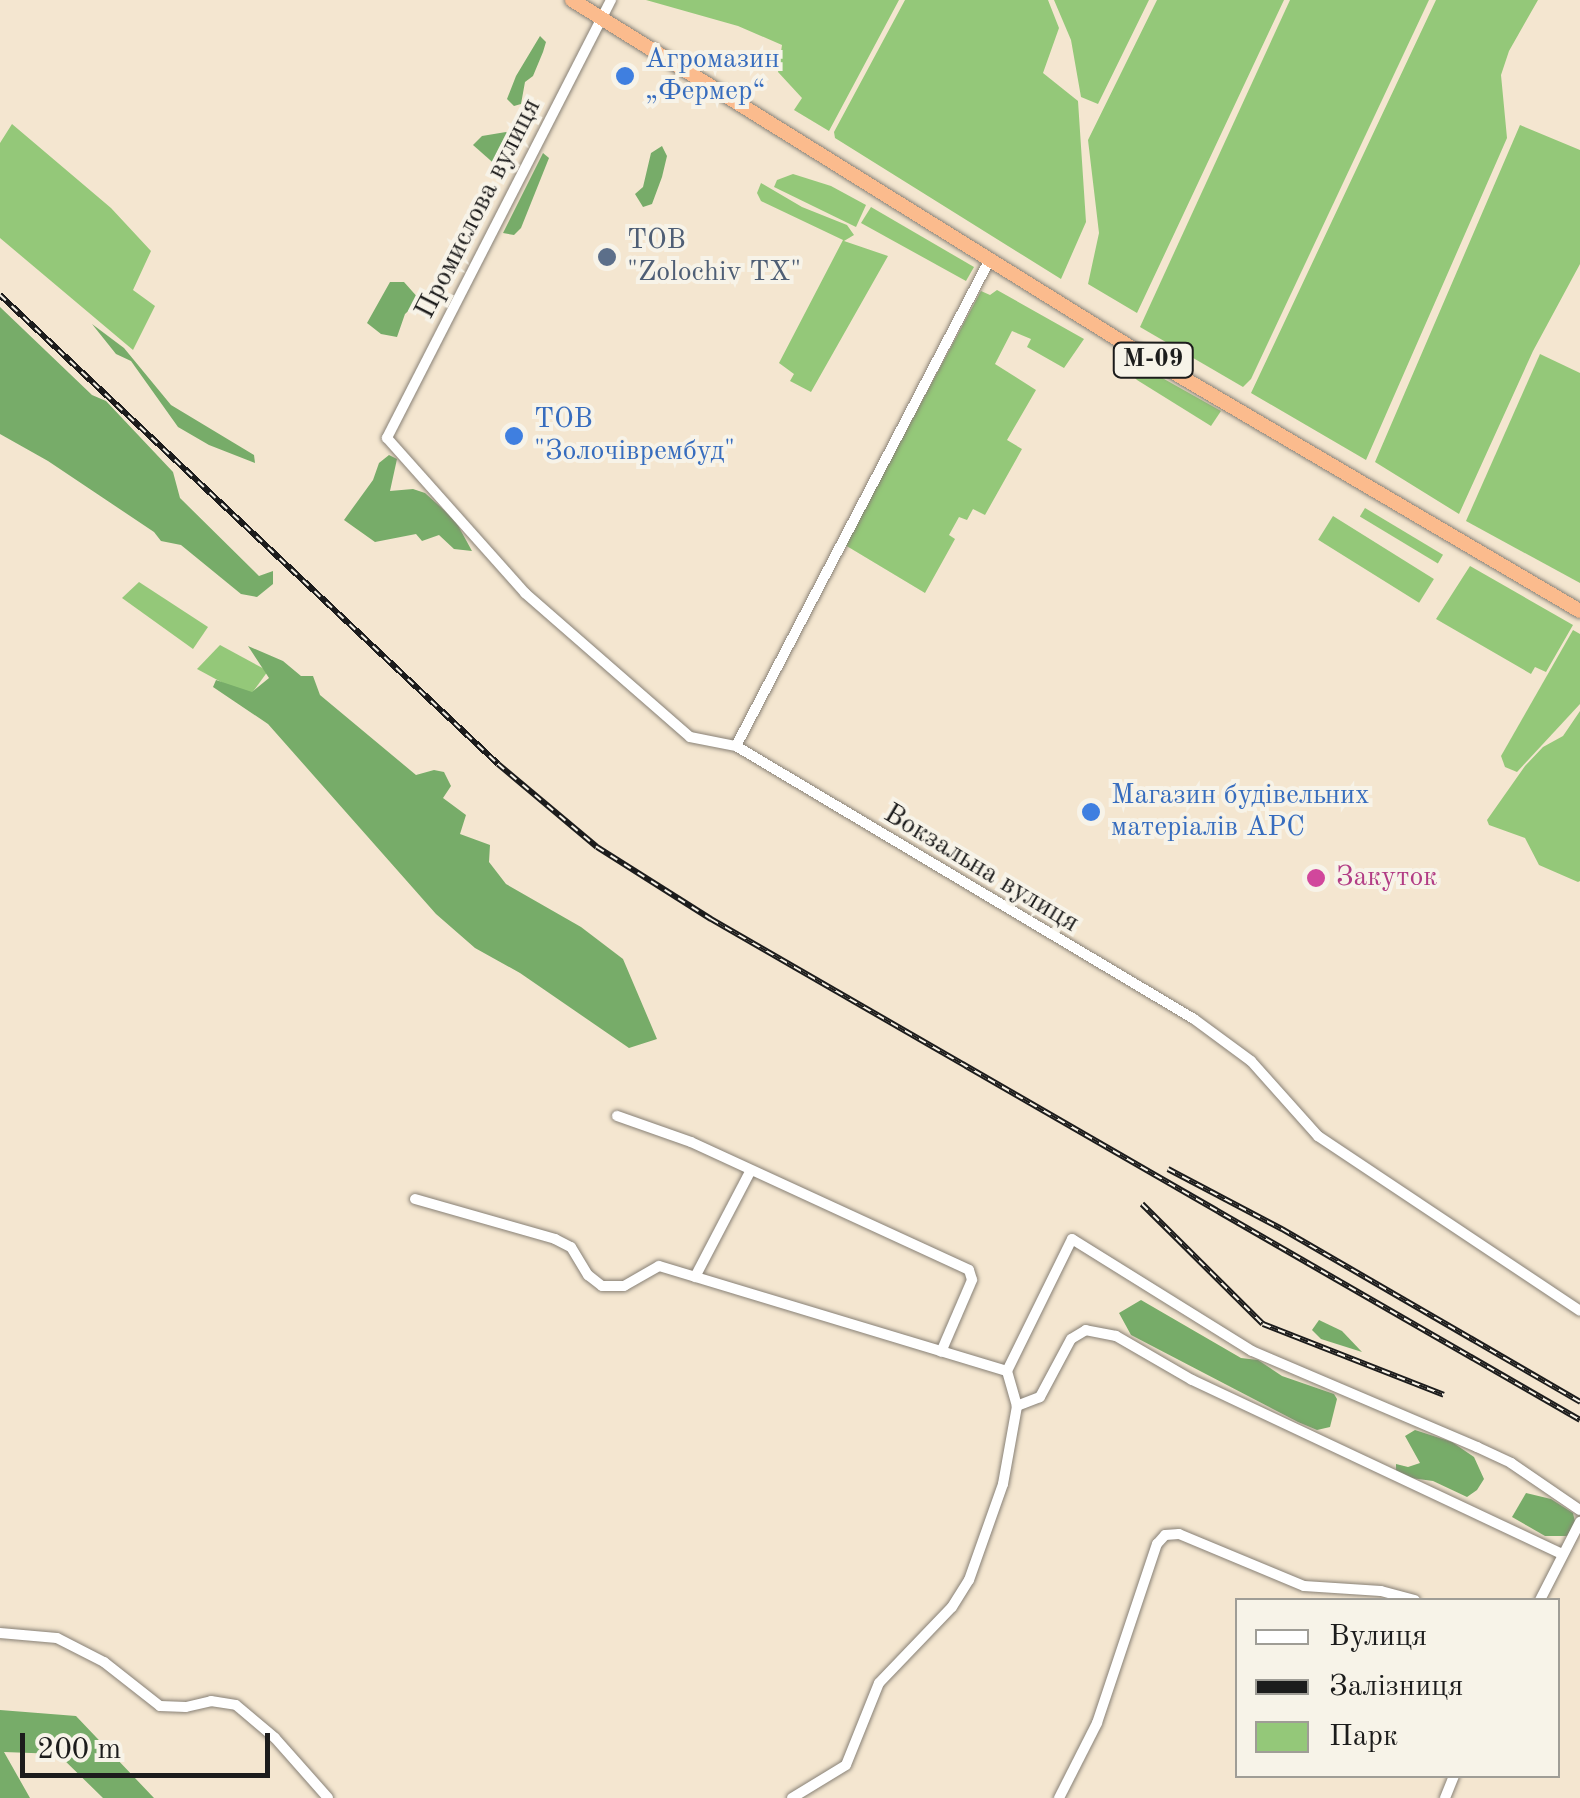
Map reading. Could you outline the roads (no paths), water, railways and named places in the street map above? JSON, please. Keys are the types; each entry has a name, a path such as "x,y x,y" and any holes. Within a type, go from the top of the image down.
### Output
{"highway":[{"name":"М-09","path":"572,0 988,261 1580,611"}],"street":[{"name":"Промислова вулиця","path":"387,438 610,0"},
{"path":"736,746 988,261"},
{"name":"Вокзальна вулиця","path":"387,438 525,593 690,737 736,746 1106,971 1194,1019 1251,1061 1318,1136 1580,1311"},
{"path":"617,1116 691,1142 970,1270 972,1280 941,1352"},
{"path":"694,1278 750,1172"},
{"path":"415,1198 555,1239 571,1248 588,1274 602,1286 633,1283 659,1266 1007,1372"},
{"path":"792,1798 846,1765 879,1683 952,1607 968,1580 1002,1484 1017,1406 1007,1372 1072,1239 1252,1351 1511,1463 1580,1510"},
{"path":"1017,1406 1040,1398 1071,1340 1086,1330 1100,1331 1192,1380 1562,1554"},
{"path":"1541,1598 1580,1522"},
{"path":"1060,1798 1098,1723 1157,1544 1165,1535 1179,1534 1304,1586 1381,1591 1407,1598"},
{"path":"0,1632 57,1638 104,1662 160,1706 186,1707 211,1702 236,1705 275,1738 328,1798"}],"railway":[{"path":"0,295 498,764 597,847 711,919 1580,1420"},
{"path":"1168,1169 1282,1229 1580,1402"},
{"path":"1142,1204 1263,1324 1444,1395"}],"place":[{"name":"Агромазин „Фермер“","path":"625,76"},
{"name":"ТОВ \"Zolochiv TX\"","path":"607,257"},
{"name":"ТОВ \"Золочіврембуд\"","path":"514,436"},
{"name":"Магазин будівельних матеріалів APC","path":"1091,812"},
{"name":"Закуток","path":"1316,878"}]}
